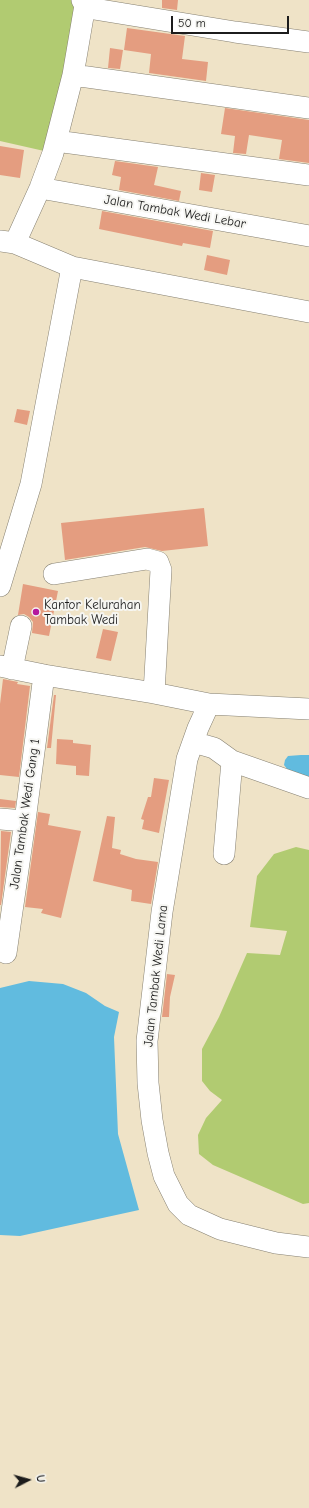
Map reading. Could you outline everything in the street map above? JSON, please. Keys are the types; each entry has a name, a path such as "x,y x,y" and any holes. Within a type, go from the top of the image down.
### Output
{"street":[{"path":"309,42 235,32 94,9 83,3 73,75 56,141 40,188 7,242 72,267 309,312"},
{"path":"73,75 309,108"},
{"path":"56,141 309,174"},
{"name":"Jalan Tambak Wedi Lebar","path":"40,188 309,236"},
{"path":"0,586 31,484 72,267"},
{"path":"54,574 147,559 158,562 161,570 167,696"},
{"path":"21,626 6,668 209,704 309,709"},
{"name":"Jalan Tambak Wedi Gang 1","path":"6,953 44,675"},
{"name":"Jalan Tambak Wedi Lama","path":"209,704 187,759 162,912 147,1041 148,1083 152,1120 158,1153 164,1176 178,1204 189,1215 220,1229 276,1243 309,1247"},
{"path":"193,742 214,748 232,761 309,788"},
{"path":"224,854 232,761"},
{"path":"0,819 25,821"}],"green space":[{"path":"0,0 82,0 53,153 0,141"},
{"path":"296,847 309,850 309,1203 303,1204 213,1165 199,1154 198,1135 206,1118 222,1100 210,1091 202,1081 202,1049 219,1017 247,953 280,955 287,931 250,927 257,876 274,854"}],"water":[{"path":"309,755 309,780 287,769 284,765 288,756"},
{"path":"29,981 63,984 86,993 105,1006 119,1012 114,1037 118,1134 139,1210 20,1236 0,1235 0,988"}],"building":[{"path":"162,0 178,0 177,10 162,8"},
{"path":"127,28 185,36 182,59 208,62 206,81 149,73 151,54 124,50"},
{"path":"110,48 123,50 120,69 108,68"},
{"path":"225,108 309,120 309,163 279,159 282,140 249,135 246,154 233,153 235,136 221,134"},
{"path":"0,146 24,150 20,178 0,175"},
{"path":"115,161 158,167 154,185 181,191 179,201 119,190 121,177 112,175"},
{"path":"201,173 215,175 212,192 199,190"},
{"path":"102,211 213,231 210,248 183,243 182,246 99,229"},
{"path":"207,255 230,260 227,275 204,270"},
{"path":"17,409 30,411 27,425 14,422"},
{"path":"204,508 208,546 162,551 145,547 65,560 61,523"},
{"name":"Kantor Kelurahan Tambak Wedi","path":"23,584 58,591 49,636 32,633 33,622 24,614 18,615"},
{"path":"103,629 118,632 111,661 96,658"},
{"path":"3,679 18,682 17,684 30,686 19,777 0,775 0,704"},
{"path":"54,695 56,695 51,748 47,748"},
{"path":"57,739 73,740 73,743 91,745 89,776 76,775 76,766 56,764"},
{"path":"154,778 169,780 159,833 142,829 144,820 141,819 148,797 151,797"},
{"path":"0,799 16,801 15,808 0,807"},
{"path":"38,812 50,814 48,825 81,831 61,918 41,913 43,909 25,907"},
{"path":"107,816 115,817 112,848 121,850 120,854 136,859 158,862 151,904 131,901 132,890 93,881"},
{"path":"1,831 11,832 0,905"},
{"path":"167,974 175,975 170,997 169,1017 162,1017"}],"place":[{"name":"Kantor Kelurahan Tambak Wedi","path":"36,612"}]}
